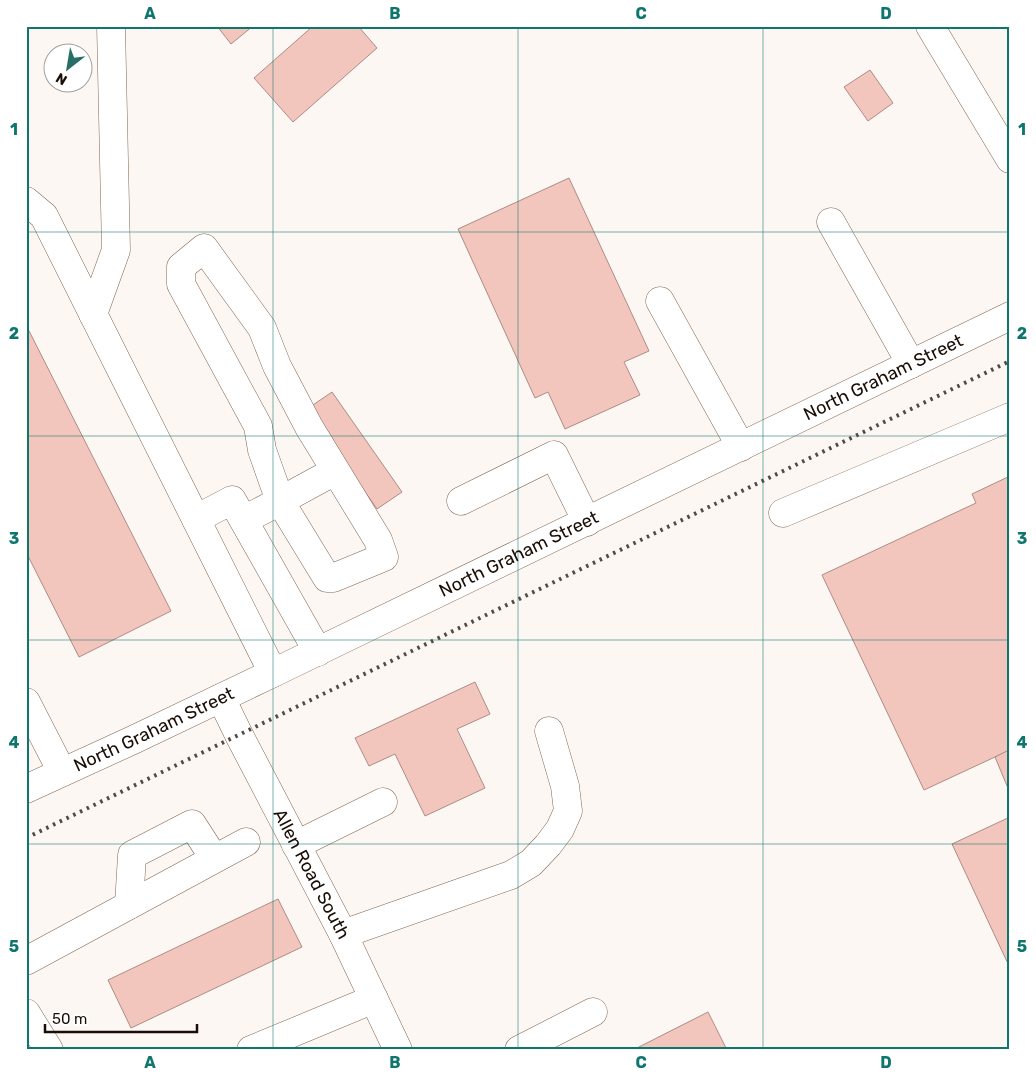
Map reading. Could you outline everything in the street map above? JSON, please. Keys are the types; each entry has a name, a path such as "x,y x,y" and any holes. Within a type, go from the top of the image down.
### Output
{"main road":[{"path":"93,314 116,250 111,26"},
{"path":"930,26 1010,159"},
{"path":"26,201 44,216 273,673"},
{"path":"831,222 911,364"},
{"path":"204,248 262,328 277,366 309,427 378,540 384,558 332,578 326,578 280,501 262,450 258,426 181,284 181,267 204,248"},
{"path":"660,301 741,447"},
{"name":"North Graham Street","path":"26,789 318,652 1010,316"},
{"path":"783,513 1010,417"},
{"path":"461,501 554,455 587,522"},
{"path":"244,520 335,471"},
{"path":"196,519 232,500 318,652"},
{"name":"Allen Road South","path":"221,698 343,934 398,1050"},
{"path":"26,702 62,772"},
{"path":"343,934 511,875 531,863 560,830 568,810 566,786 549,731"},
{"path":"296,845 383,802"},
{"path":"128,905 132,855 192,824 214,858"},
{"path":"26,961 246,842"},
{"path":"269,1046 374,999"},
{"path":"519,1050 593,1012"},
{"path":"26,1013 49,1050"}],"building":[{"path":"217,26 253,26 231,44"},
{"path":"313,26 358,26 377,48 293,122 254,78"},
{"path":"870,70 893,103 868,121 844,87"},
{"path":"569,178 649,351 624,362 640,395 565,429 548,392 535,398 458,229"},
{"path":"26,325 171,611 79,657 26,552"},
{"path":"332,392 402,492 377,509 307,409"},
{"path":"1010,476 1010,750 924,790 822,575 976,503 972,494"},
{"path":"475,682 490,714 457,729 485,788 425,816 395,754 369,766 355,738"},
{"path":"1010,751 1010,793 995,757"},
{"path":"1010,817 1010,968 952,844"},
{"path":"278,899 302,947 131,1028 108,980"},
{"path":"708,1012 727,1050 633,1050"}],"railway":[{"path":"26,838 1010,361"}]}
